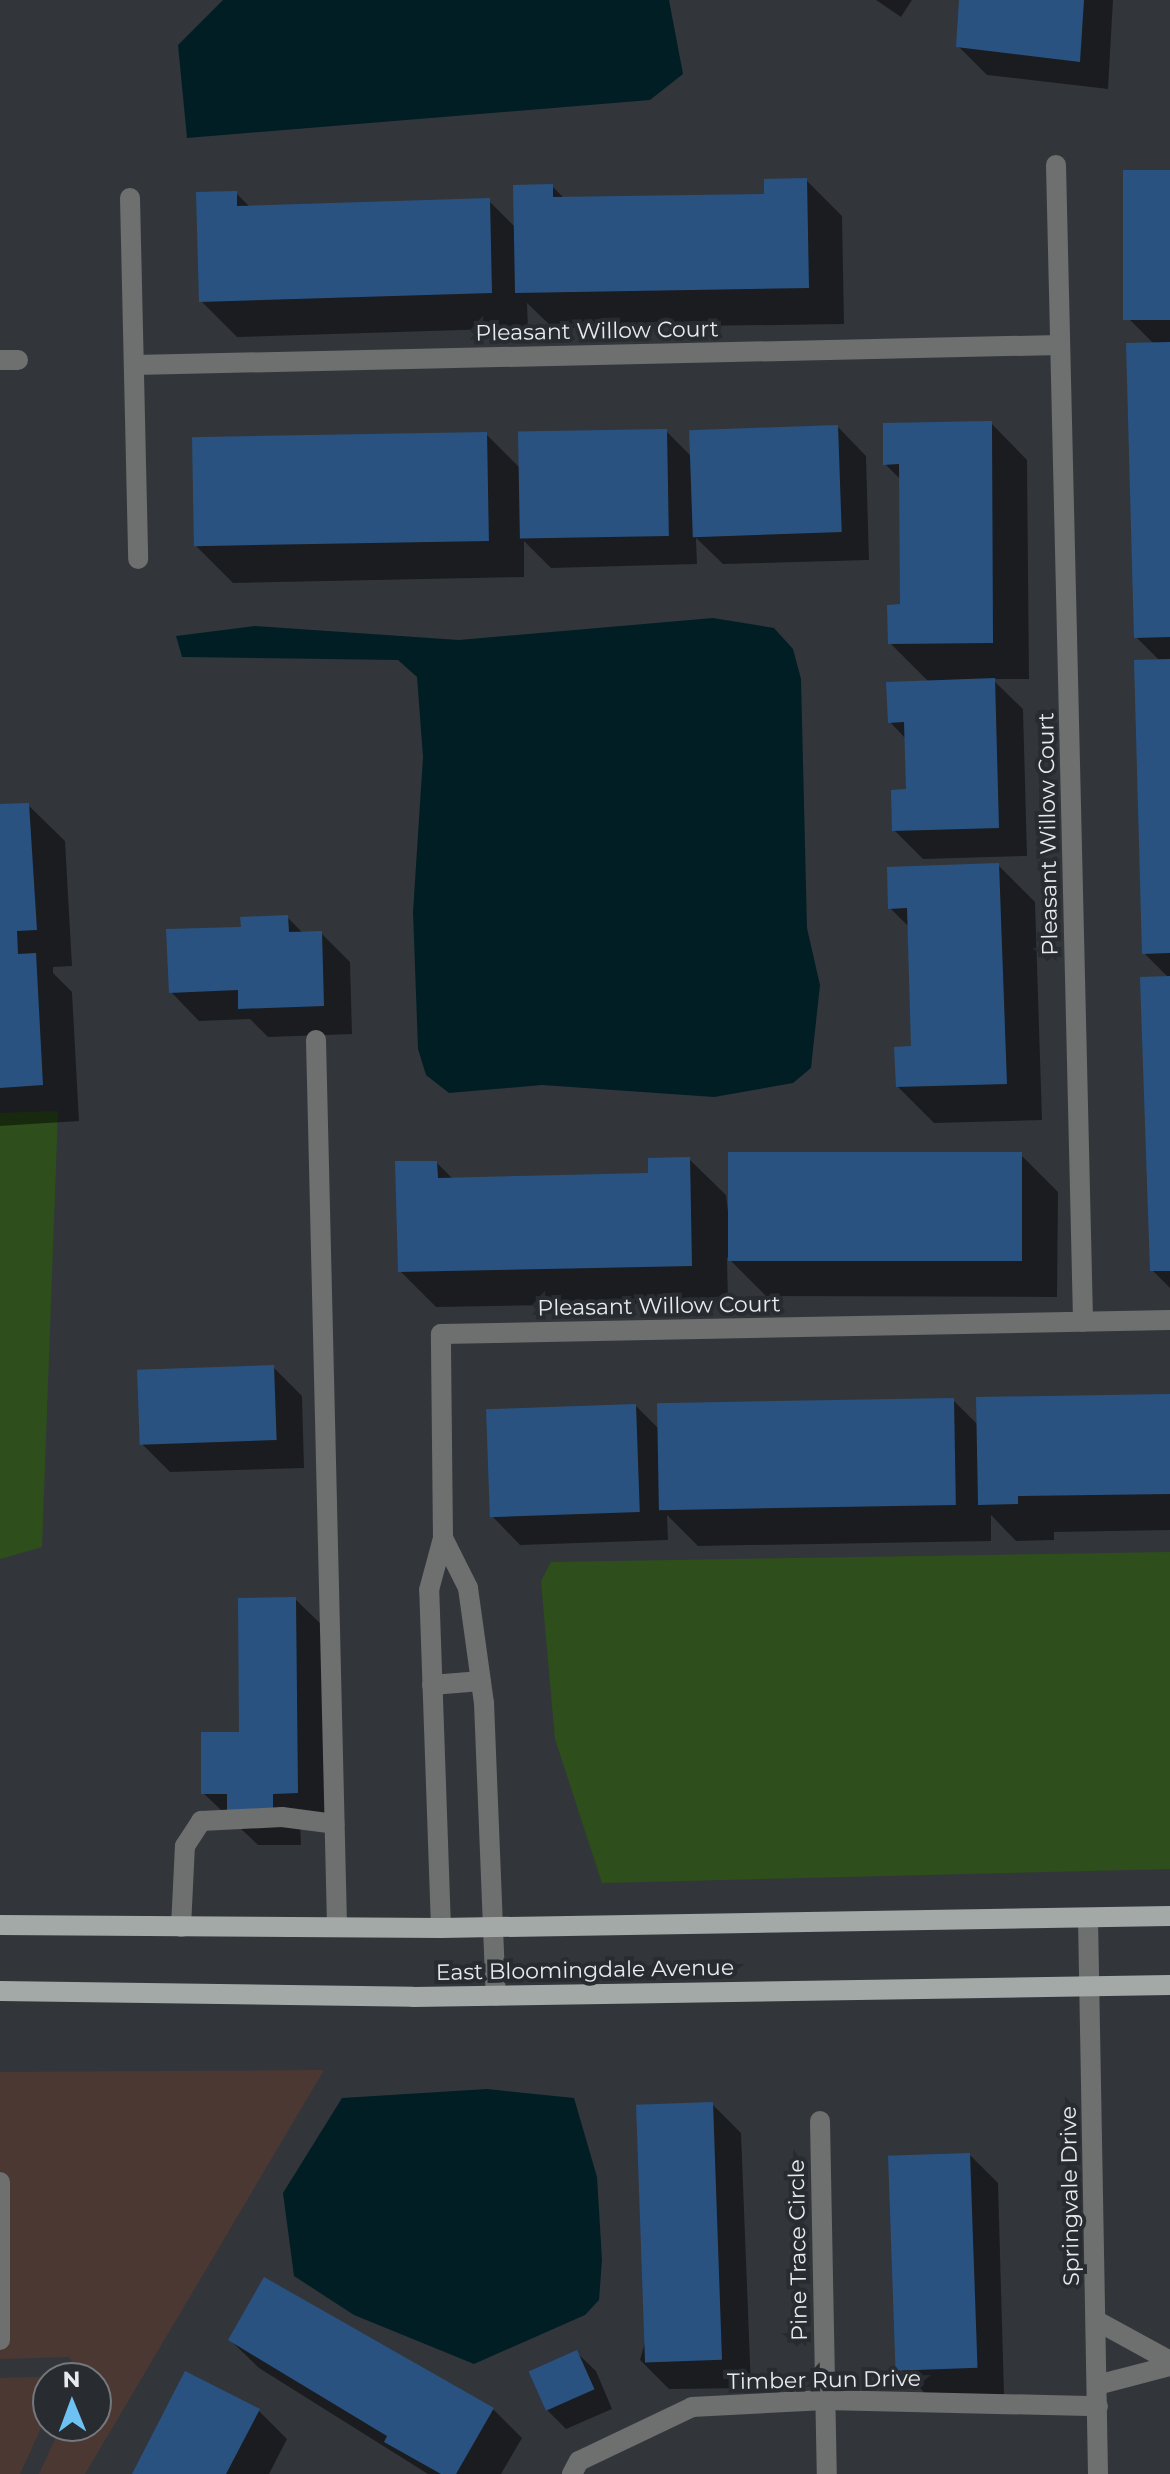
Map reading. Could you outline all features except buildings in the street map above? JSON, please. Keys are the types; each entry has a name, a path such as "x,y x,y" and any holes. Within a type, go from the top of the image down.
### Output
{"main road":[{"name":"East Bloomingdale Avenue","path":"0,1925 441,1928 1170,1916"},
{"name":"East Bloomingdale Avenue","path":"0,1991 496,1996 1170,1985"}],"street":[{"name":"Pleasant Willow Court","path":"1056,165 1083,1322"},
{"path":"130,198 138,559"},
{"name":"Pleasant Willow Court","path":"134,365 1060,345"},
{"path":"316,1040 337,1927"},
{"name":"Pleasant Willow Court","path":"441,1928 430,1575 443,1538 441,1334 1170,1320"},
{"name":"Pleasant Willow Court","path":"443,1538 468,1588 481,1681 496,1996"},
{"path":"432,1685 481,1681"},
{"path":"181,1927 185,1846 201,1821 282,1817 335,1824"},
{"name":"Springvale Drive","path":"1088,1918 1098,2474"},
{"name":"Pine Trace Circle","path":"820,2121 827,2474"},
{"path":"0,2182 0,2340"},
{"path":"1097,2321 1170,2363"},
{"name":"Timber Run Drive","path":"572,2474 579,2461 692,2407 825,2400 1097,2395 1170,2363"}],"shaded area":[{"path":"324,2070 112,2428 112,2362 72,2362 69,2357 0,2359 0,2072"},
{"path":"32,2377 32,2442 35,2442 20,2474 0,2474 0,2378"},
{"path":"54,2442 104,2442 85,2474 39,2474"}],"green space":[{"path":"58,1111 42,1547 0,1559 0,1113"},
{"path":"1170,1552 1170,1869 602,1883 555,1739 541,1581 551,1562"}],"water":[{"path":"223,0 669,0 683,74 650,100 187,138 178,45"},
{"path":"713,618 774,628 793,649 801,679 807,928 820,985 811,1068 793,1083 714,1097 542,1085 449,1093 426,1075 418,1049 413,912 423,757 417,677 398,660 182,657 176,636 255,626 459,640"},
{"path":"487,2089 574,2098 597,2177 602,2260 599,2300 585,2315 474,2364 354,2315 294,2276 283,2193 342,2098"}]}
